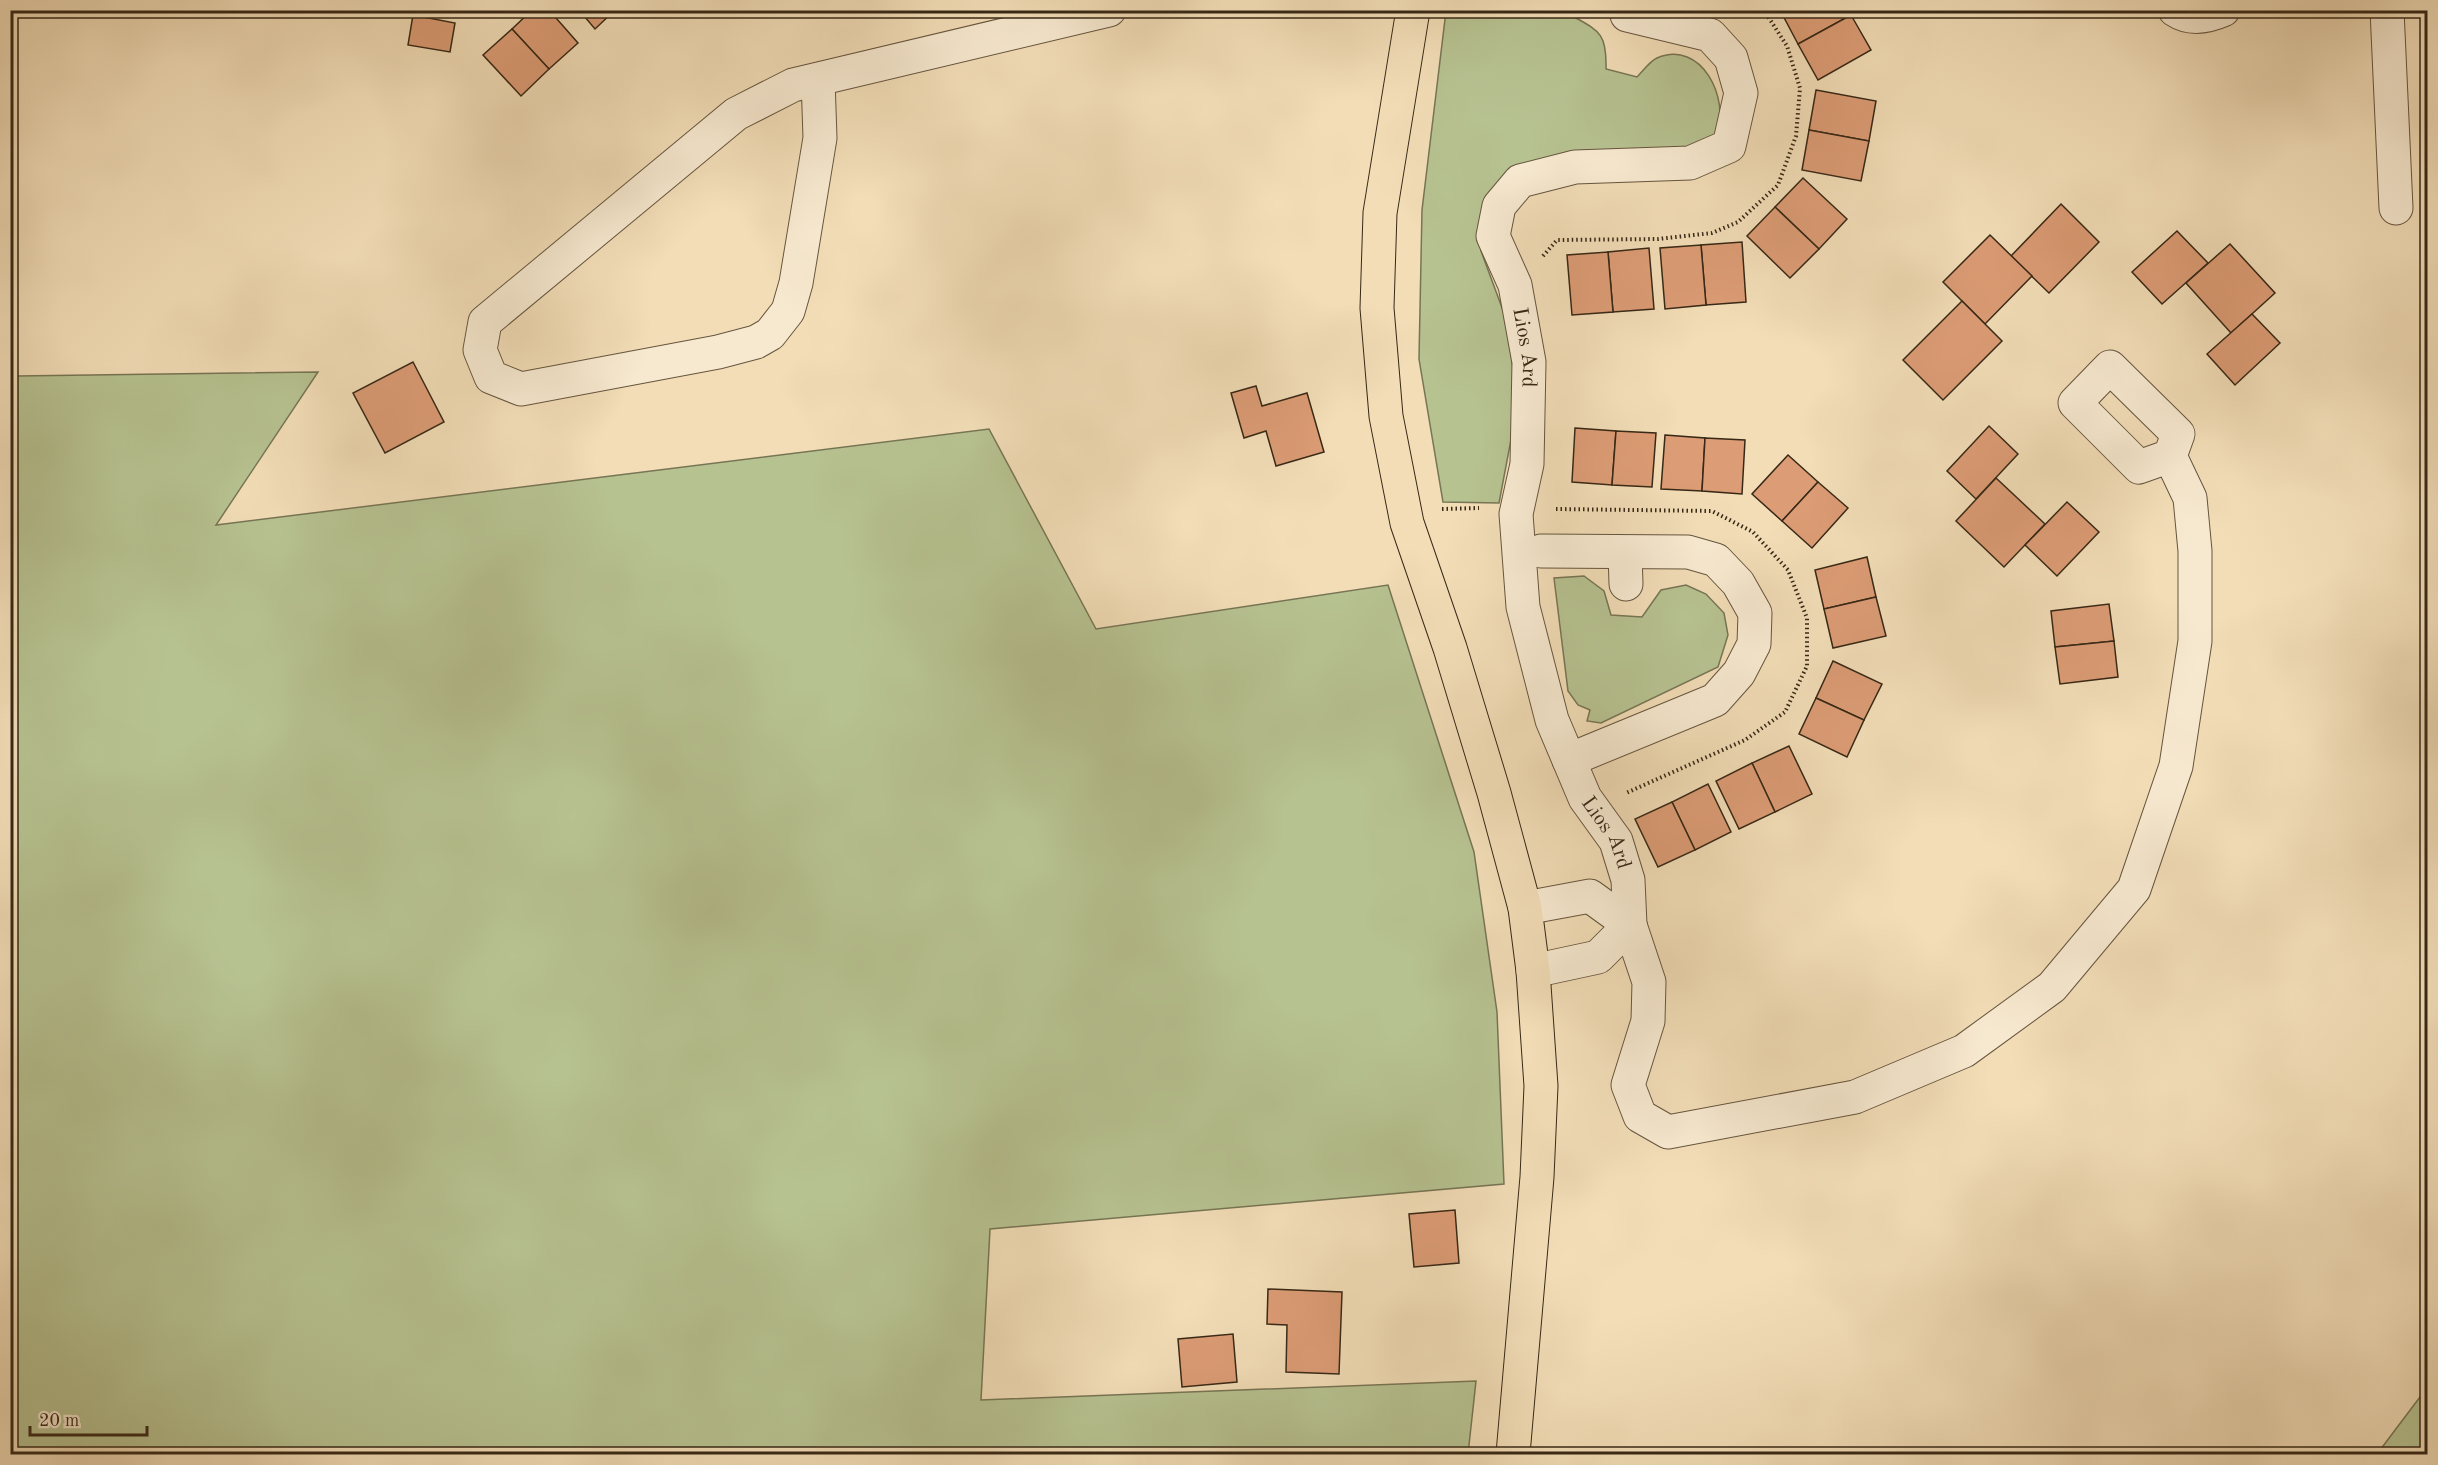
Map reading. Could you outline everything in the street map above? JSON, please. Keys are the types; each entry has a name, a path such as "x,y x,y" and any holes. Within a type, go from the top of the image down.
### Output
{"main road":[{"path":"1413,10 1380,213 1377,308 1386,416 1405,510 1490,782 1525,908 1533,971 1541,1086 1537,1177 1513,1455"}],"street":[{"path":"818,79 820,138 796,283 788,311 770,334 756,342 718,352 521,389 491,377 480,350 485,322 736,114 793,85 818,79 1109,10"},
{"path":"2175,10 2195,17 2223,10"},
{"path":"2387,10 2396,208"},
{"name":"Lios Ard","path":"1627,15 1710,35 1731,58 1741,93 1729,146 1690,163 1575,167 1520,181 1499,206 1493,236 1515,285 1529,362 1527,464 1517,507 1523,607 1552,720 1585,798 1616,841 1628,880 1630,925 1648,982 1648,1021 1628,1085 1640,1116 1668,1132 1855,1097 1964,1051 2052,987 2134,889 2176,766 2195,641 2195,551 2190,498 2170,456"},
{"path":"1541,551 1626,568 1688,552 1716,560 1738,583 1755,613 1754,644 1739,673 1715,700 1569,760"},
{"path":"1525,908 1590,896 1630,925 1598,957 1533,971"}],"path":[{"path":"1541,266 1542,258 1557,240 1658,239 1712,233 1738,222 1778,185 1797,136 1800,88 1787,46 1767,15 1755,10"},
{"path":"1405,510 1517,507 1712,512 1753,531 1788,570 1806,618 1807,666 1785,712 1745,740 1617,797"}],"green space":[{"path":"1446,11 1569,11 1569,14 1594,29 1603,40 1606,69 1637,77 1657,58 1673,54 1687,57 1709,76 1716,90 1719,105 1720,121 1716,138 1701,152 1581,157 1484,217 1481,251 1508,324 1517,408 1499,503 1443,502 1419,359 1422,210"},
{"path":"11,362 17,376 318,372 216,525 989,429 1096,629 1388,585 1474,852 1497,1012 1504,1184 990,1229 981,1400 1476,1381 1468,1454 11,1454"},
{"path":"1584,576 1604,591 1611,615 1642,617 1661,590 1686,585 1706,594 1724,613 1728,635 1718,667 1601,723 1587,721 1590,710 1578,705 1568,691 1554,578"},
{"path":"2426,1389 2427,1454 2377,1454"}],"building":[{"path":"532,10 549,10 578,43 549,69 512,29"},
{"path":"579,10 615,10 595,29"},
{"path":"1780,10 1849,10 1851,15 1798,44"},
{"path":"413,15 455,23 450,52 408,45"},
{"path":"1851,15 1871,50 1818,80 1798,44"},
{"path":"512,29 549,69 521,96 483,55"},
{"path":"1816,90 1876,101 1869,141 1809,130"},
{"path":"1809,130 1869,141 1861,181 1802,170"},
{"path":"1803,178 1847,219 1819,249 1775,207"},
{"path":"2061,204 2099,242 2049,293 2011,256"},
{"path":"1775,207 1819,249 1790,278 1747,236"},
{"path":"2177,231 2208,263 2162,304 2132,272"},
{"path":"1990,235 2032,276 1985,324 1943,282"},
{"path":"1742,242 1746,302 1706,305 1701,245"},
{"path":"2230,244 2275,293 2231,333 2186,283"},
{"path":"1701,245 1706,305 1665,309 1660,248"},
{"path":"1649,248 1654,309 1613,312 1608,252"},
{"path":"1608,252 1613,312 1572,315 1567,255"},
{"path":"1962,301 2002,341 1943,400 1903,360"},
{"path":"2252,314 2280,343 2235,385 2207,354"},
{"path":"413,362 444,422 385,453 353,393"},
{"path":"1256,386 1262,406 1307,393 1324,452 1276,466 1266,431 1244,438 1231,393"},
{"path":"1989,426 2018,454 1976,499 1947,471"},
{"path":"1575,428 1616,431 1612,485 1572,482"},
{"path":"1616,431 1656,433 1652,487 1612,485"},
{"path":"1665,435 1705,438 1702,491 1661,489"},
{"path":"1705,438 1745,440 1742,494 1702,491"},
{"path":"1788,455 1818,482 1782,521 1752,494"},
{"path":"1996,478 2045,524 2004,567 1956,521"},
{"path":"1818,482 1848,508 1812,548 1782,521"},
{"path":"2067,502 2099,532 2057,576 2025,545"},
{"path":"1867,557 1876,597 1824,609 1815,570"},
{"path":"1876,597 1886,636 1833,648 1824,609"},
{"path":"2109,604 2114,641 2055,647 2051,611"},
{"path":"2114,641 2118,677 2060,684 2055,647"},
{"path":"1833,661 1882,684 1864,720 1816,698"},
{"path":"1816,698 1864,720 1847,757 1799,734"},
{"path":"1789,746 1812,794 1775,812 1752,763"},
{"path":"1752,763 1775,812 1739,829 1716,781"},
{"path":"1708,784 1731,832 1695,850 1672,802"},
{"path":"1672,802 1695,850 1658,867 1635,819"},
{"path":"1455,1210 1459,1263 1414,1267 1409,1214"},
{"path":"1268,1289 1342,1292 1339,1374 1286,1372 1287,1325 1267,1324"},
{"path":"1233,1334 1237,1382 1182,1387 1178,1339"}]}
